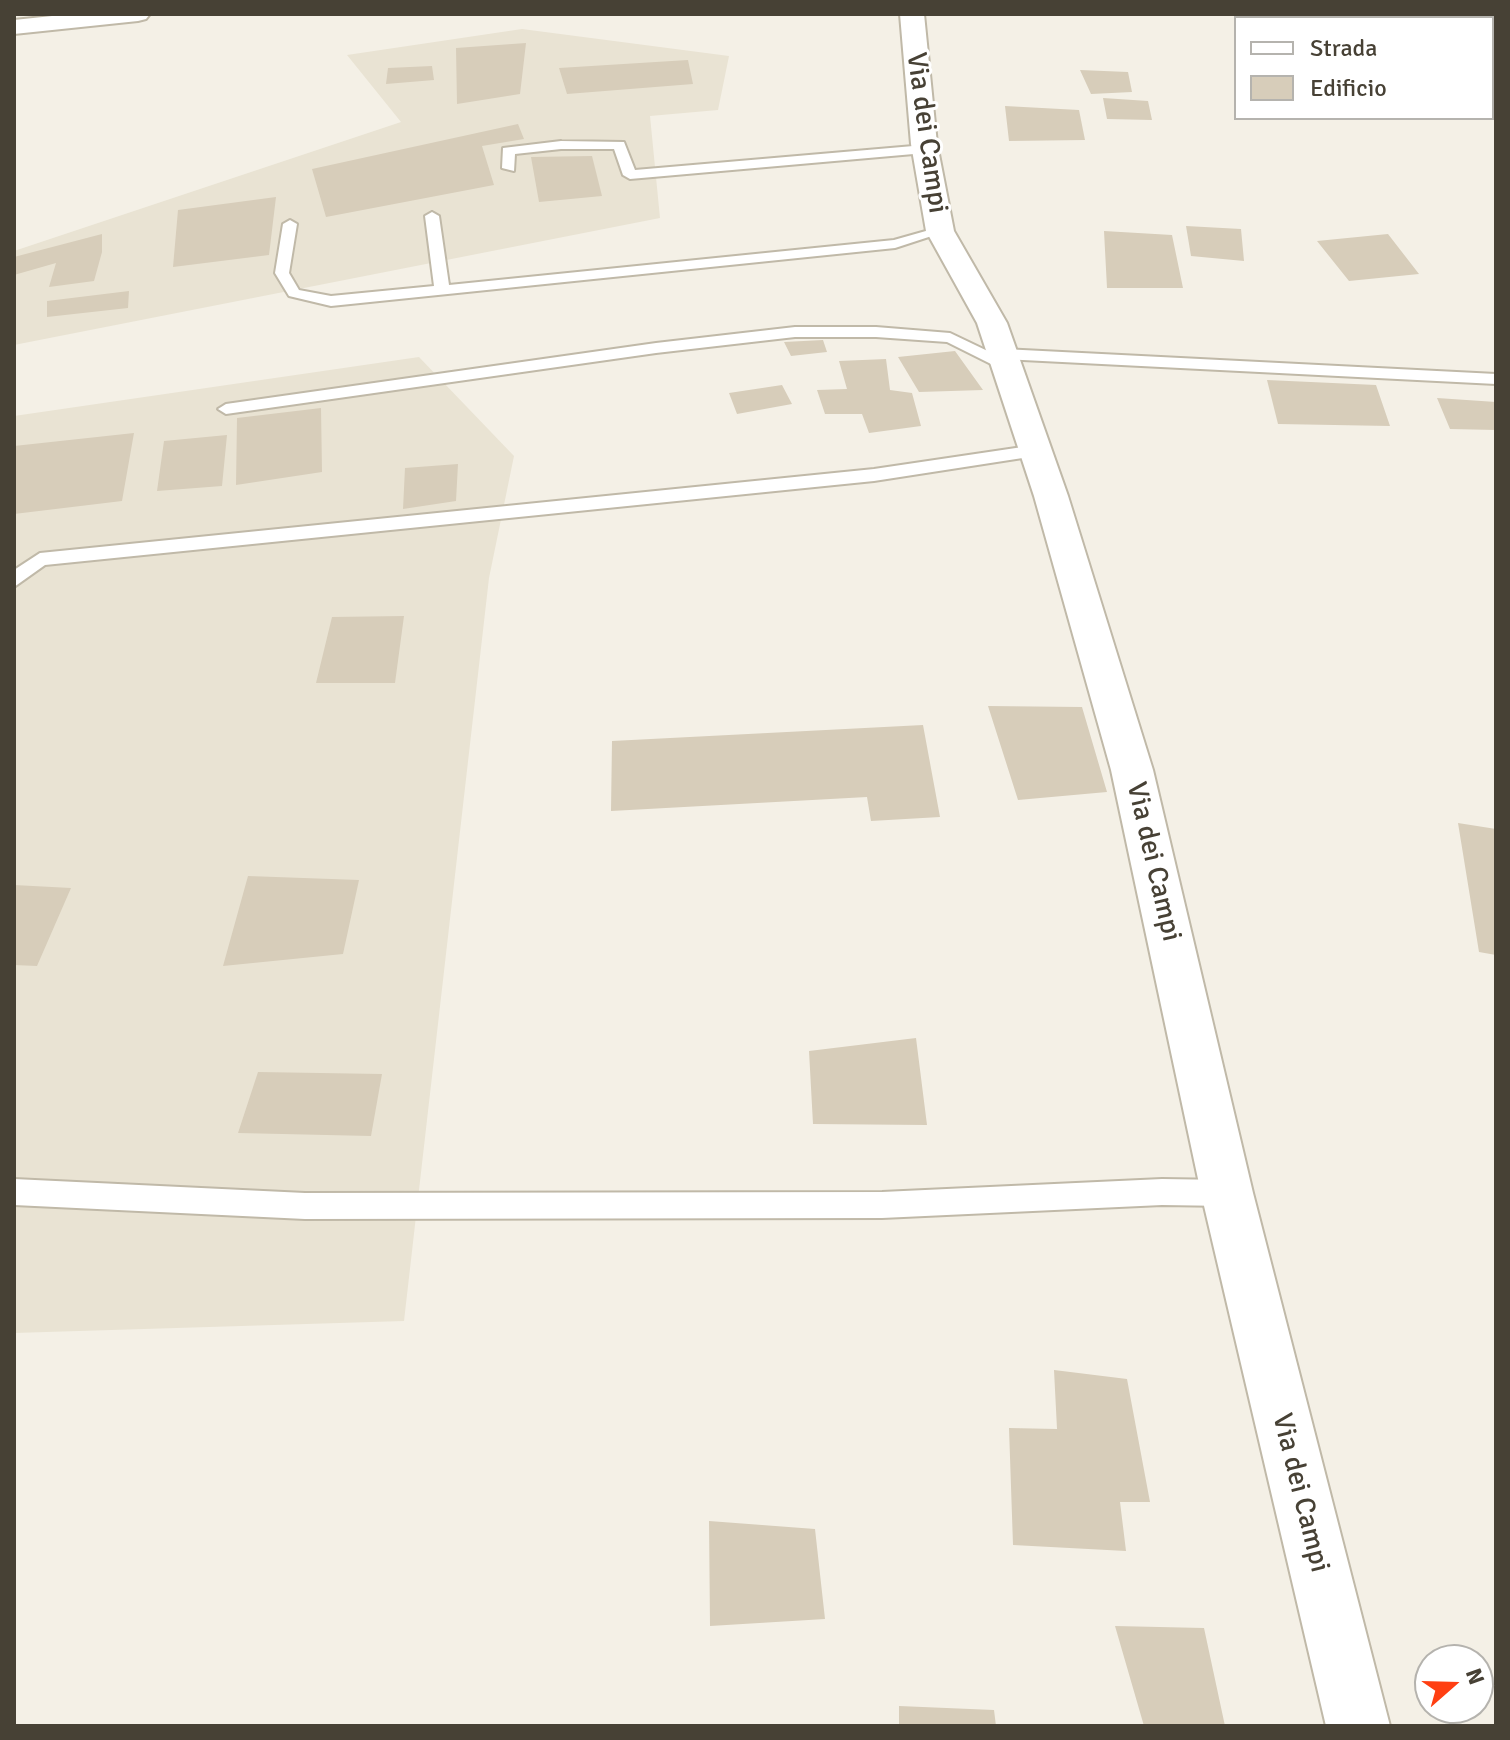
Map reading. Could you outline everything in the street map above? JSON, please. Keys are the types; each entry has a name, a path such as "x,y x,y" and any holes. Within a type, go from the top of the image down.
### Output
{"street":[{"path":"14,27 138,14"},
{"name":"Via dei Campi","path":"912,14 925,149 940,231 992,323 1036,451 1132,770 1227,1193 1358,1726"}],"lane":[{"path":"509,168 508,151 561,145 619,145 630,175 925,149"},
{"path":"432,216 442,290"},
{"path":"290,224 282,273 294,293 331,301 895,244 940,231"},
{"path":"226,409 625,352 795,332 876,332 950,338 1005,360 1496,379"},
{"path":"14,580 40,559 874,475 1036,451"},
{"path":"14,1192 305,1206 882,1205 1162,1192 1227,1193"}],"shaded area":[{"path":"522,29 729,56 718,110 650,116 660,218 14,345 14,251 401,122 347,55"},
{"path":"419,357 514,456 489,578 404,1321 14,1333 14,416"}],"building":[{"path":"526,43 520,94 457,104 456,48"},
{"path":"688,60 693,84 567,94 559,68"},
{"path":"432,66 434,80 386,84 388,68"},
{"path":"1080,70 1128,72 1132,92 1091,94"},
{"path":"1103,98 1148,101 1152,120 1107,119"},
{"path":"1005,106 1079,110 1085,140 1009,141"},
{"path":"518,124 524,139 482,146 494,185 326,217 312,169"},
{"path":"592,156 602,196 539,202 531,157"},
{"path":"276,197 269,255 173,267 178,210"},
{"path":"1186,226 1241,229 1244,261 1191,256"},
{"path":"1104,231 1172,235 1183,288 1107,288"},
{"path":"102,234 102,252 94,281 49,287 56,263 14,275 14,257"},
{"path":"1388,234 1419,274 1349,281 1317,241"},
{"path":"129,291 128,308 47,317 47,301"},
{"path":"823,340 827,352 791,356 784,342"},
{"path":"955,351 983,390 919,392 898,357"},
{"path":"886,359 890,390 912,393 921,426 869,433 862,414 825,414 817,390 847,389 839,361"},
{"path":"1267,380 1376,385 1390,426 1278,424"},
{"path":"782,385 792,404 737,414 729,393"},
{"path":"1437,398 1496,402 1496,430 1450,429"},
{"path":"321,408 322,472 236,485 237,418"},
{"path":"134,433 122,501 14,514 14,446"},
{"path":"227,435 222,486 157,491 164,441"},
{"path":"458,464 456,501 403,509 405,468"},
{"path":"404,616 395,683 316,683 332,617"},
{"path":"988,706 1082,707 1107,792 1018,800"},
{"path":"923,725 940,817 871,821 867,797 611,811 612,741"},
{"path":"1458,823 1496,829 1496,955 1479,952"},
{"path":"248,876 359,880 343,954 223,966"},
{"path":"14,885 71,888 37,966 14,965"},
{"path":"916,1038 927,1125 813,1124 809,1051"},
{"path":"258,1072 382,1074 371,1136 238,1133"},
{"path":"1054,1370 1127,1379 1150,1502 1120,1502 1126,1551 1013,1545 1009,1428 1057,1429"},
{"path":"709,1521 815,1529 825,1619 710,1626"},
{"path":"1115,1626 1204,1628 1225,1726 1144,1726"},
{"path":"899,1706 994,1710 996,1726 899,1726"}]}
